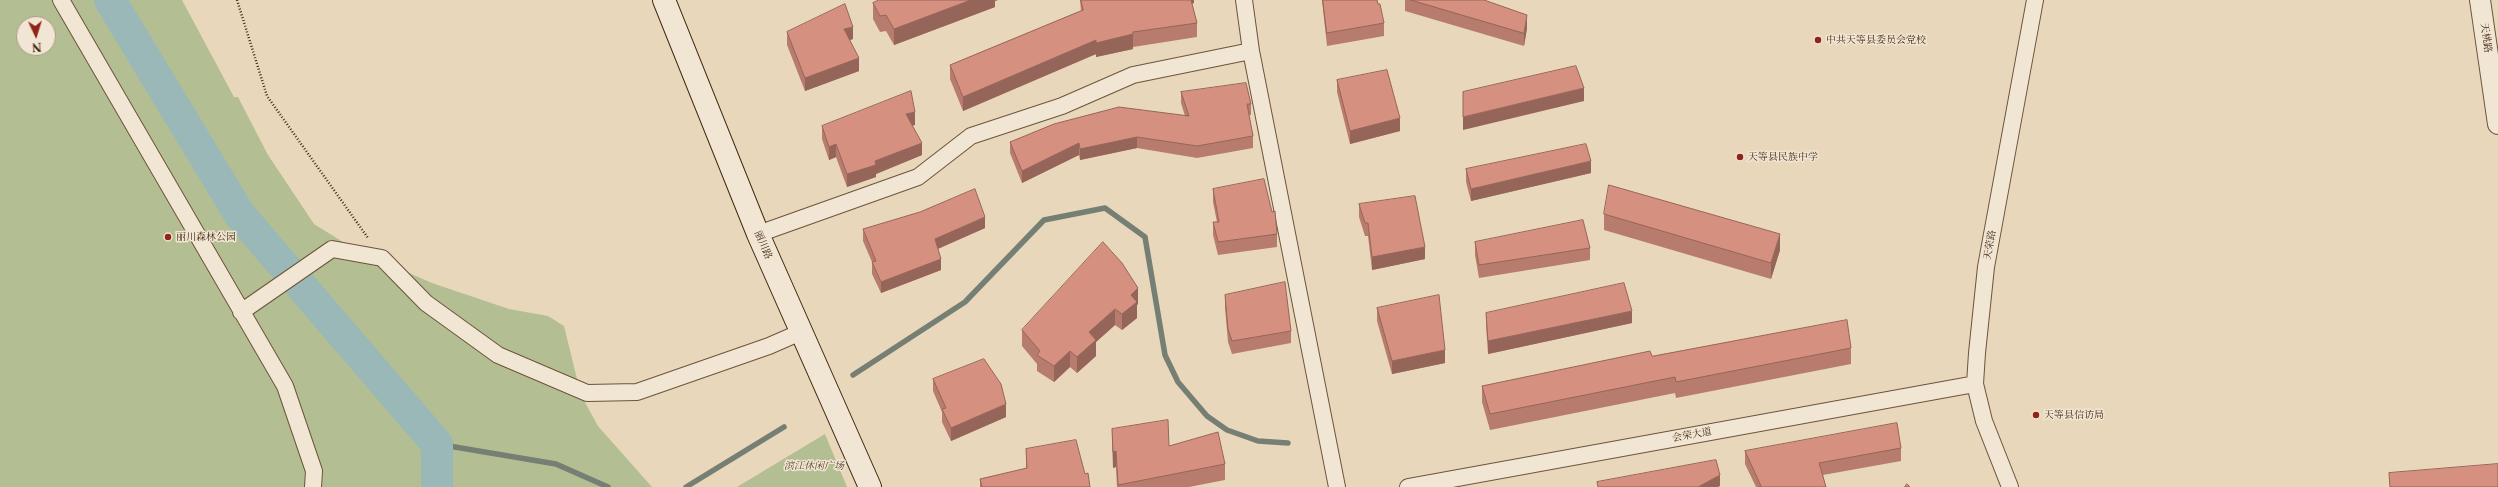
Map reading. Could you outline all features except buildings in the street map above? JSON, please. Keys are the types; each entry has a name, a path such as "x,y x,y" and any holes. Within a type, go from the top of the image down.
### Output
{"main road":[{"name":"丽川路","path":"664,0 758,234 870,487"}],"street":[{"path":"61,0 285,386 314,471 313,487"},
{"path":"1244,0 1251,51 1337,487"},
{"name":"天荣路","path":"2010,487 1984,420 1975,384 1986,267 2035,0"},
{"name":"天桃路","path":"2480,0 2498,124"},
{"path":"758,234 918,177 972,136 1062,106 1132,75 1251,51"},
{"path":"241,312 267,296 332,249 382,258 426,303 498,355 587,393 637,392 769,346 801,332"},
{"name":"会荣大道","path":"1408,487 1975,384"}],"path":[{"path":"237,0 267,96 382,258"}],"green space":[{"name":"丽川森林公园","path":"0,0 182,0 234,97 238,97 268,155 314,224 356,250 432,283 509,309 548,316 564,326 581,395 598,426 652,487 0,487"},
{"name":"滨江休闲广场","path":"825,434 847,487 737,487"}],"waterway":[{"path":"110,0 240,215 437,444 437,487"},
{"path":"853,375 965,302 1044,220 1105,208 1145,237 1165,355 1178,382 1207,416 1227,430 1258,441 1288,443"},
{"path":"686,487 784,427"},
{"path":"437,444 556,464 608,487"}],"place":[{"name":"中共天等县委员会党校","path":"1818,40"},
{"name":"天等县民族中学","path":"1740,157"},
{"name":"丽川森林公园","path":"168,237"},
{"name":"天等县信访局","path":"2036,415"}]}
